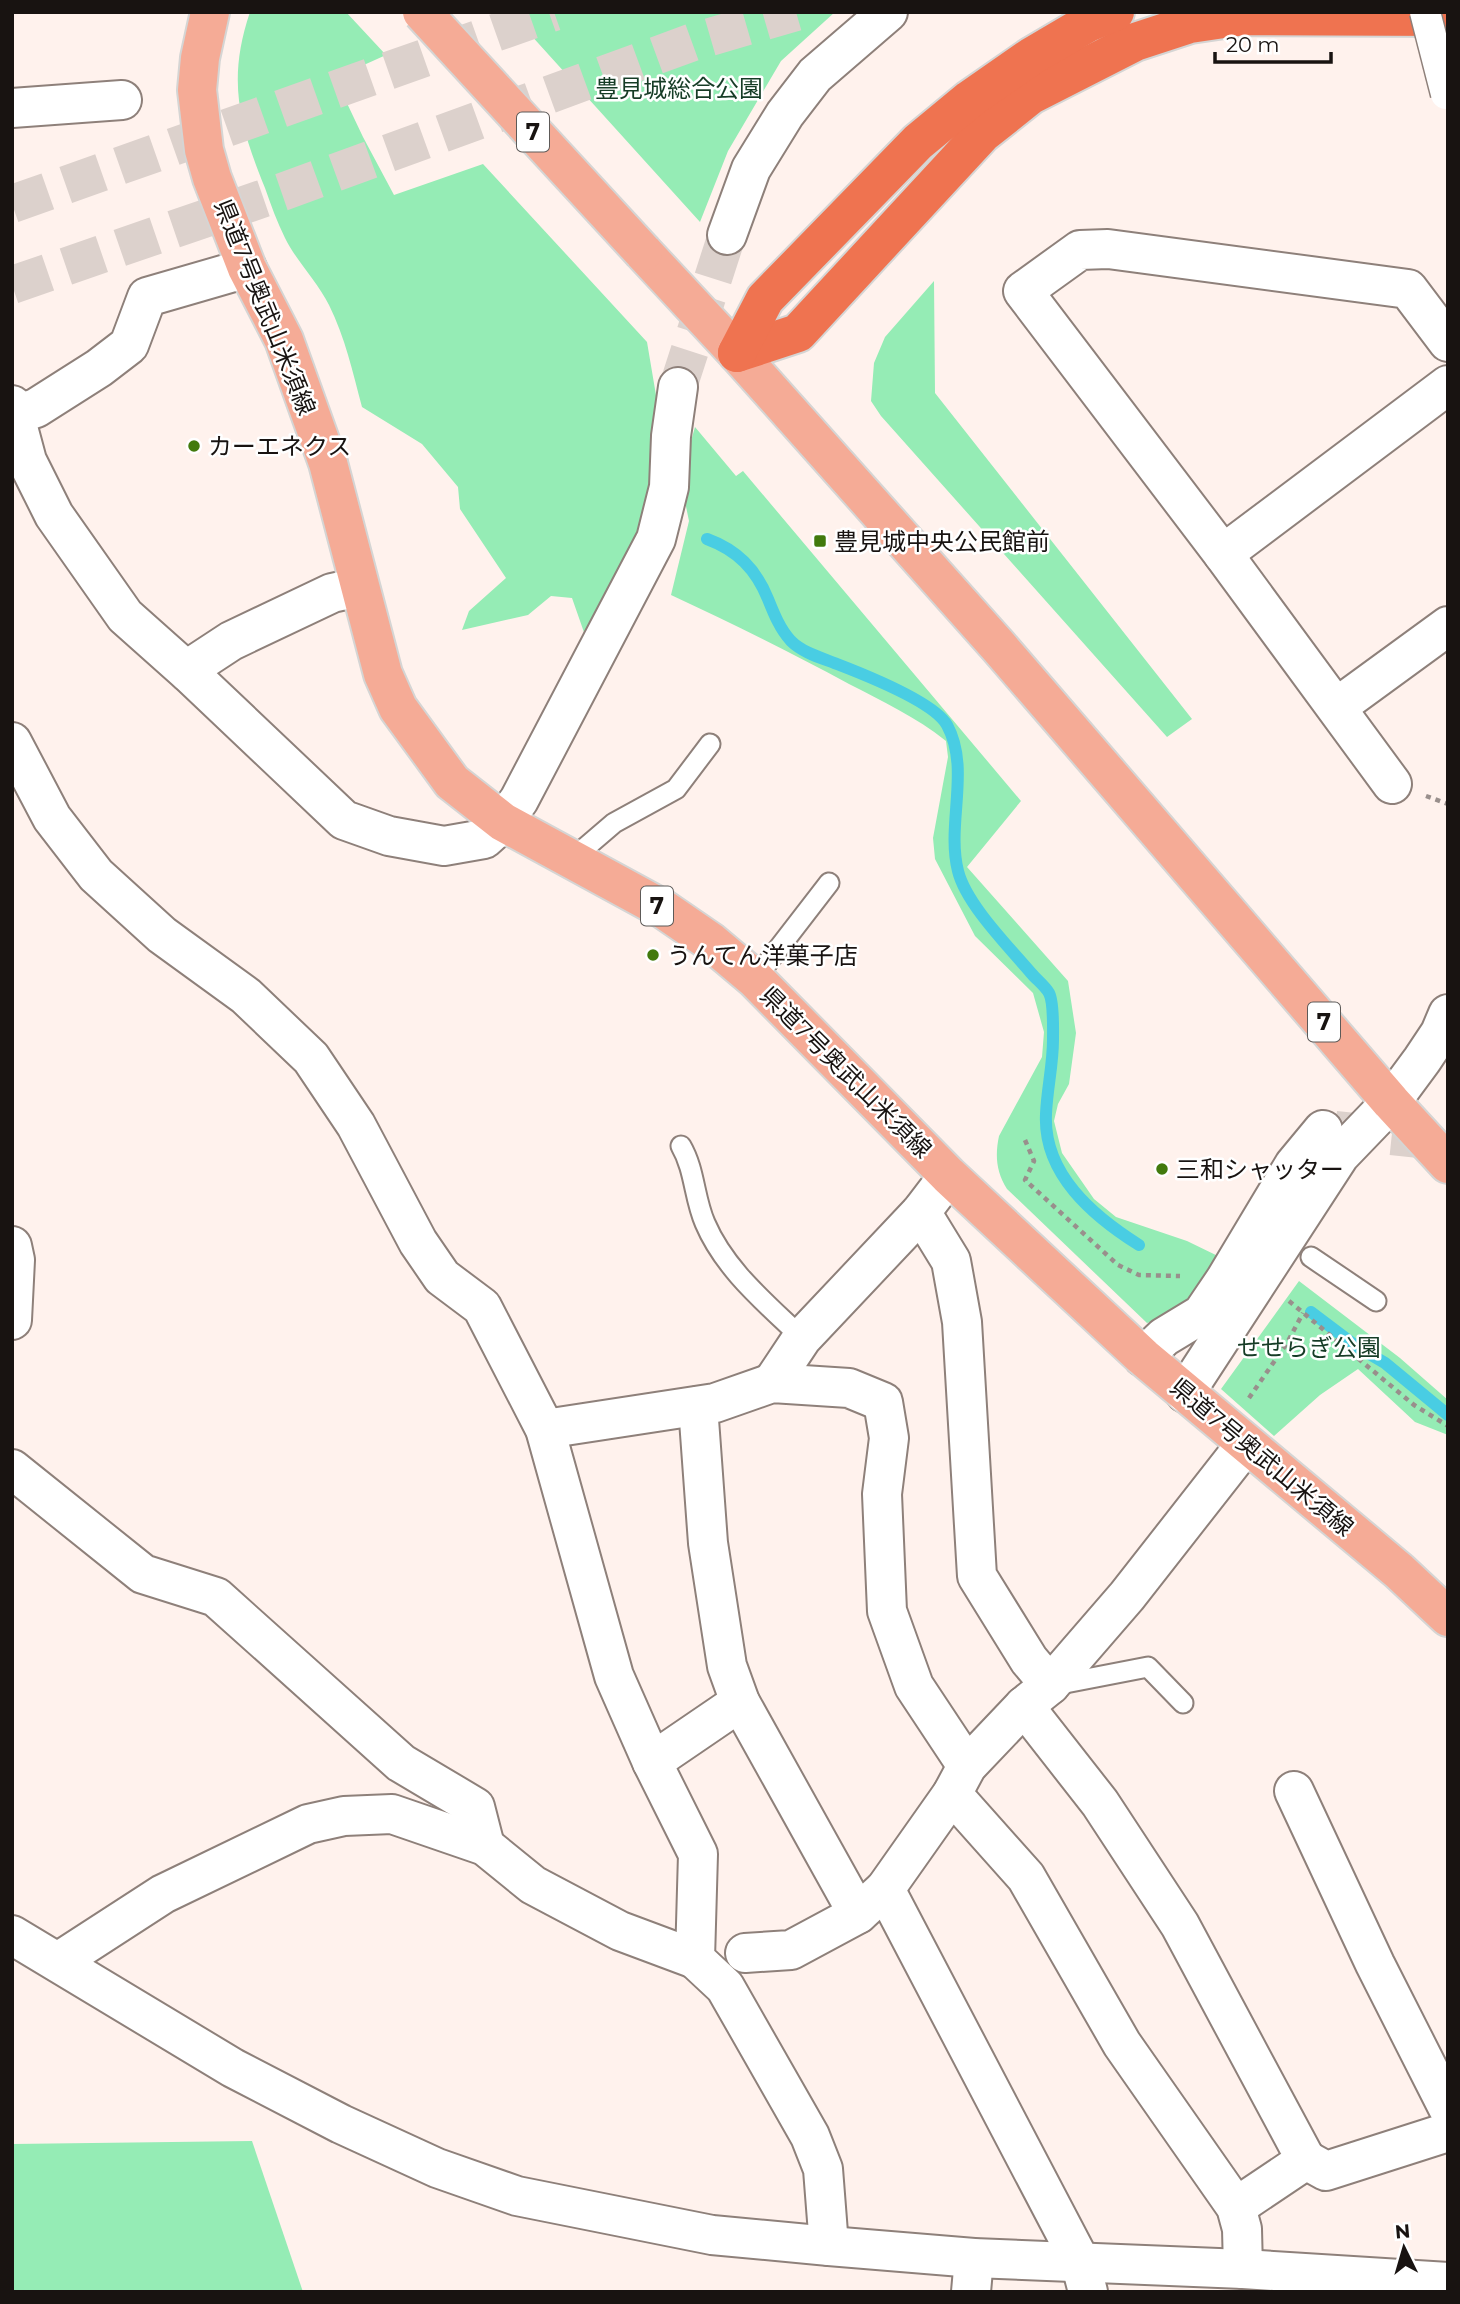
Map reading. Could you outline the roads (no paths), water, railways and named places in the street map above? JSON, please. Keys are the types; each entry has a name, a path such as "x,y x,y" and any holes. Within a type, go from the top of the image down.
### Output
{"highway":[{"path":"737,353 765,299 918,142 970,99 1032,56 1088,23 1115,12"},
{"path":"737,353 798,333 982,134 1031,95 1135,42 1190,24 1244,16 1448,17"}],"main road":[{"name":"県道7号奥武山米須線","path":"210,12 200,58 197,90 199,119 212,178 247,268 284,340 328,463 383,674 398,708 452,782 503,822 663,909 710,942 755,979 948,1175 1143,1357 1399,1571 1448,1616"},
{"name":"7","path":"422,12 737,353 999,647 1391,1102 1448,1164"}],"street":[{"path":"727,235 751,169 785,114 815,75 888,12"},
{"path":"1425,12 1446,94"},
{"path":"12,108 122,100"},
{"path":"1392,784 1223,554 1023,291 1080,250 1108,248 1408,289 1448,342"},
{"path":"247,268 147,297 129,345 99,368 36,408 14,410 27,461 54,515 125,616 344,820 389,836 444,846 484,839 503,822 523,792 656,539 669,487 672,425 678,387"},
{"path":"1223,554 1448,385"},
{"path":"189,673 199,662 231,641 332,593 359,587"},
{"path":"1337,707 1448,626"},
{"path":"12,742 52,818 96,875 162,935 246,996 311,1058 356,1125 418,1242 442,1276 482,1307 545,1429 614,1676 652,1762 698,1854 695,1959"},
{"path":"1185,1393 1340,1155 1391,1102 1440,1033 1448,1014"},
{"path":"1143,1357 1164,1337 1202,1314 1265,1226 1294,1165 1323,1130"},
{"path":"772,1382 802,1338 921,1212 948,1175"},
{"path":"921,1212 951,1261 962,1322 977,1576 1029,1660 1037,1696 1100,1803 1180,1925 1306,2160 1326,2171 1448,2132"},
{"path":"12,1246 15,1260 12,1320"},
{"path":"545,1429 715,1404 772,1382 849,1388 883,1402 890,1438 882,1494 887,1611 914,1686 959,1780 1026,1877 1122,2044 1236,2207 1242,2229 1242,2269"},
{"path":"698,1406 710,1557 727,1666 740,1702 871,1901 1084,2276"},
{"path":"745,1953 791,1950 871,1901 959,1780 1126,1596 1246,1444"},
{"path":"12,1469 143,1574 216,1597 401,1763 475,1807 485,1846"},
{"path":"652,1762 740,1702"},
{"path":"1294,1791 1375,1965 1448,2108"},
{"path":"58,1962 163,1894 308,1824 344,1816 392,1814 485,1846 533,1885 609,1926 695,1959 725,1987 810,2136 822,2169 829,2246"},
{"path":"12,1935 233,2068 341,2124 436,2168 517,2196 712,2235 829,2246 972,2275 1084,2276 1242,2269 1307,2282 1391,2285 1448,2282"},
{"path":"1236,2207 1306,2160"}],"lane":[{"path":"572,859 614,823 676,789 710,744"},
{"path":"755,979 829,883"},
{"path":"681,1146 690,1162 695,1196 705,1223 723,1258 802,1338"},
{"path":"1311,1257 1376,1301"},
{"path":"1037,1696 1148,1667 1183,1703"}],"waterway":[{"path":"707,539 728,549 751,570 763,588 780,626 801,649 913,698 940,716 947,725 957,760 955,853 958,871 970,897 989,925 1051,997 1053,1049 1046,1114 1047,1136 1053,1156 1062,1174 1089,1207 1139,1245"},
{"path":"1311,1312 1356,1346 1385,1363 1448,1415"}],"tunnel":[{"path":"12,204 554,12"},
{"path":"12,285 282,192 696,41 796,12"},
{"path":"678,387 727,235"},
{"path":"1335,1130 1448,1142"}],"place":[{"name":"カーエネクス","path":"194,446"},
{"name":"豊見城中央公民館前","path":"820,541"},
{"name":"うんてん洋菓子店","path":"653,955"},
{"name":"三和シャッター","path":"1162,1169"}],"park label":[{"name":"豊見城総合公園","path":"679,88"},
{"name":"せせらぎ公園","path":"1309,1347"}]}
